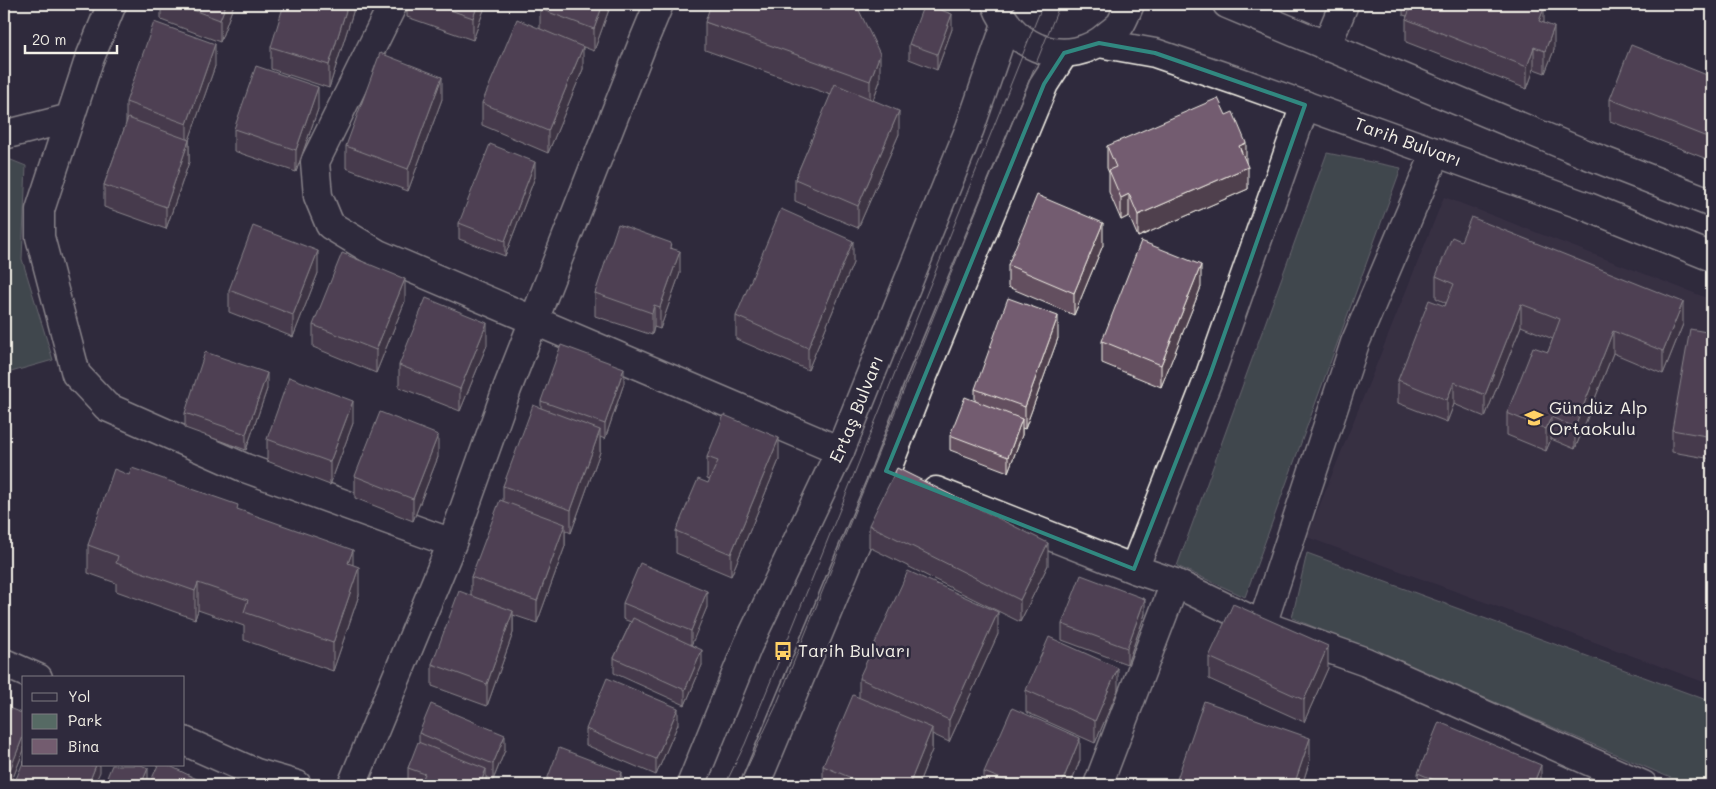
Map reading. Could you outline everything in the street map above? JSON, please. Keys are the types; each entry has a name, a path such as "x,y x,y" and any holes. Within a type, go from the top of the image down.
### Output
{"street":[{"path":"112,4 89,60 40,210 40,237 76,374 107,407 245,468 452,543"},
{"path":"393,4 315,162 318,196 330,226 378,254 840,451"},
{"path":"352,785 452,543 507,389 659,4"},
{"path":"1001,14 1026,43 1040,49 1064,53 1082,50 1100,43 1120,24 1130,4"},
{"path":"1227,4 1588,155 1712,203"},
{"path":"1326,46 1344,4"},
{"name":"Ertaş Bulvarı","path":"691,785 748,646 840,451 970,128 1001,14"},
{"name":"Tarih Bulvarı","path":"1100,43 1155,54 1305,105 1588,207 1712,257"},
{"path":"755,785 901,477 923,376 1044,84 1064,53"},
{"path":"1134,569 1210,375 1305,105"},
{"path":"4,135 70,118"},
{"path":"1262,625 1355,343 1436,152"},
{"path":"901,477 1134,569 1175,583 1262,625 1366,662 1642,785"},
{"path":"1098,785 1175,583"},
{"path":"4,663 33,676"},
{"path":"185,742 256,773 296,785"}],"highlighted area":[{"path":"1099,43 1155,53 1305,105 1210,375 1134,569 886,471 1044,84 1064,53"}],"shaded area":[{"name":"Gündüz Alp Ortaokulu","path":"1444,197 1712,300 1712,685 1307,537"}],"green space":[{"path":"1327,153 1401,168 1245,597 1177,566"},
{"path":"11,160 26,166 22,259 53,360 4,374 4,162"},
{"path":"1307,553 1712,702 1712,785 1687,785 1457,686 1292,618"}],"building":[{"path":"177,4 226,4 220,20"},
{"path":"284,4 348,4 329,65 271,47"},
{"path":"433,4 478,4 473,18"},
{"path":"542,4 603,4 594,29 540,9"},
{"path":"711,4 856,4 880,54 870,81 705,22"},
{"path":"924,4 952,14 937,54 909,44"},
{"path":"1412,4 1532,4 1544,8 1539,21 1554,27 1545,51 1534,47 1527,67 1406,19"},
{"path":"517,19 583,47 548,131 482,103"},
{"path":"154,22 215,44 187,124 126,102"},
{"path":"1631,45 1712,77 1712,139 1610,99"},
{"path":"380,53 442,77 408,169 346,146"},
{"path":"256,66 318,87 296,150 234,129"},
{"path":"835,84 899,111 858,206 795,179"},
{"path":"1218,98 1226,115 1233,112 1246,143 1239,146 1248,167 1138,215 1129,194 1121,198 1109,170 1116,167 1107,146"},
{"path":"128,118 189,140 166,207 104,185"},
{"path":"490,144 535,162 505,241 459,223"},
{"path":"1037,195 1103,223 1074,293 1008,265"},
{"path":"781,209 853,241 808,348 736,316"},
{"path":"1471,217 1683,302 1663,351 1613,331 1575,427 1551,417 1546,429 1507,413 1533,347 1548,352 1560,319 1521,304 1485,395 1454,382 1447,400 1398,380 1429,300 1445,306 1454,284 1436,276 1452,237 1461,241"},
{"path":"618,224 671,243 670,248 680,251 660,307 654,305 652,313 595,293"},
{"path":"253,226 318,251 293,315 229,290"},
{"path":"1141,241 1201,265 1161,365 1102,341"},
{"path":"342,253 405,279 376,350 313,325"},
{"path":"426,298 487,323 460,389 399,365"},
{"path":"1008,298 1058,316 1025,407 975,389"},
{"path":"1690,329 1712,333 1712,437 1672,430"},
{"path":"561,345 624,368 605,424 541,401"},
{"path":"205,352 267,373 246,434 185,413"},
{"path":"289,377 353,401 330,462 267,439"},
{"path":"965,397 1022,419 1008,457 950,435"},
{"path":"533,405 600,430 571,510 503,486"},
{"path":"380,412 438,435 413,499 355,476"},
{"path":"724,415 779,438 731,554 676,531 698,479 708,483 718,461 707,457"},
{"path":"132,468 238,505 237,509 353,550 348,563 359,567 333,643 244,612 248,600 198,583 195,591 116,563 118,556 88,545 114,469 129,475"},
{"path":"897,468 1048,543 1020,600 869,525"},
{"path":"500,500 565,524 537,601 471,577"},
{"path":"640,563 707,591 691,631 623,603"},
{"path":"908,571 998,612 949,720 859,678"},
{"path":"1081,575 1145,599 1127,648 1062,624"},
{"path":"459,591 513,611 487,684 432,664"},
{"path":"1233,604 1328,646 1304,700 1209,657"},
{"path":"633,618 702,650 685,690 614,658"},
{"path":"1049,637 1118,668 1095,721 1026,690"},
{"path":"607,678 678,708 656,759 586,729"},
{"path":"853,695 932,728 909,785 868,785 823,766"},
{"path":"1204,701 1310,738 1294,785 1187,785 1176,782"},
{"path":"431,704 505,735 493,764 419,733"},
{"path":"4,706 22,713 22,739 8,775 4,773"},
{"path":"1012,708 1080,738 1061,785 1016,785 984,772"},
{"path":"1439,722 1541,765 1533,785 1446,785 1418,773"},
{"path":"418,742 486,769 480,785 435,785 422,780 425,774 408,768"},
{"path":"559,748 622,772 617,785 545,785"},
{"path":"22,765 96,766 88,785 14,784"},
{"path":"112,766 143,766 148,768 141,785 104,785"},
{"path":"158,766 170,766 203,782 202,785 149,785"},
{"path":"232,782 241,785 230,785"}],"tram line":[{"path":"725,785 745,744 783,651 1043,4"},
{"path":"739,785 776,706 1060,4"}],"place":[{"name":"Gündüz Alp Ortaokulu","path":"1534,418"},
{"name":"Tarih Bulvarı","path":"783,651"}]}
